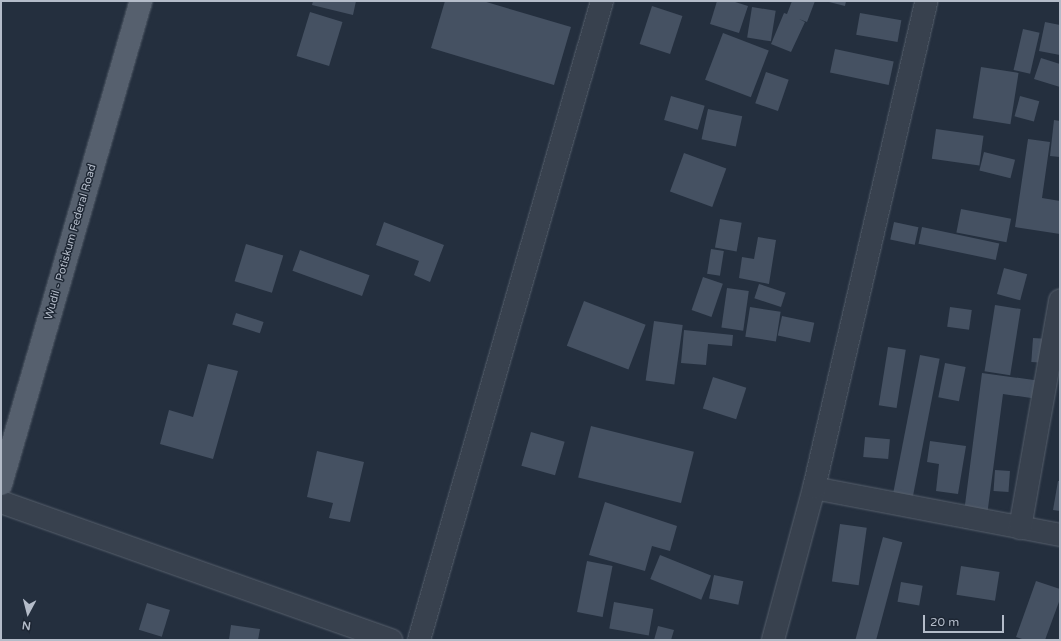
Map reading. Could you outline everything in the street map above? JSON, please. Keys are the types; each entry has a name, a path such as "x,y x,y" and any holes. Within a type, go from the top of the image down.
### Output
{"main road":[{"name":"Wudil - Potiskum Federal Road","path":"1,484 141,1"}],"street":[{"path":"420,640 602,1"},
{"path":"773,640 814,488 926,1"},
{"path":"1020,528 1060,300"},
{"path":"814,488 1060,536"},
{"path":"1,502 391,640"}],"building":[{"path":"313,1 356,1 353,15 312,5"},
{"path":"445,1 483,1 571,27 554,85 431,48"},
{"path":"717,1 732,1 748,6 739,33 710,24"},
{"path":"792,1 815,1 807,22 799,19 805,22 791,52 771,44 784,13 787,14"},
{"path":"825,1 846,1 845,6"},
{"path":"652,6 682,16 670,54 640,44"},
{"path":"752,7 776,11 771,41 747,38"},
{"path":"310,12 343,22 329,66 297,56"},
{"path":"860,13 901,20 898,42 856,35"},
{"path":"1045,22 1060,25 1060,55 1039,51"},
{"path":"1023,29 1040,33 1030,74 1014,70"},
{"path":"723,33 769,51 751,97 705,80"},
{"path":"835,49 894,61 889,85 830,72"},
{"path":"1041,58 1060,64 1060,87 1034,79"},
{"path":"981,67 1019,73 1010,124 973,118"},
{"path":"766,72 789,80 778,111 755,103"},
{"path":"671,96 705,106 698,130 664,120"},
{"path":"1020,96 1039,101 1034,121 1015,116"},
{"path":"708,109 742,116 736,147 702,139"},
{"path":"1054,120 1060,121 1060,157 1050,156"},
{"path":"936,129 984,136 979,165 932,159"},
{"path":"1028,139 1050,142 1042,198 1060,201 1060,234 1015,227"},
{"path":"984,152 1015,160 1010,178 979,170"},
{"path":"684,153 726,168 712,207 670,192"},
{"path":"961,209 1011,219 1006,242 956,233"},
{"path":"720,219 742,223 737,251 715,248"},
{"path":"384,222 444,245 430,282 414,275 419,261 376,245"},
{"path":"894,222 918,227 915,245 890,240"},
{"path":"922,227 999,243 996,260 918,244"},
{"path":"758,237 776,240 769,284 739,278 742,257 754,259"},
{"path":"246,244 283,255 272,293 235,281"},
{"path":"711,249 724,251 720,276 707,274"},
{"path":"300,250 370,275 362,296 292,271"},
{"path":"1004,268 1027,274 1020,300 997,294"},
{"path":"703,277 723,284 711,317 692,310"},
{"path":"759,284 786,293 781,307 754,298"},
{"path":"727,288 749,291 743,331 721,328"},
{"path":"584,301 646,325 628,369 567,346"},
{"path":"995,305 1021,309 1010,375 985,371"},
{"path":"750,307 781,312 776,341 745,337"},
{"path":"950,307 972,310 969,330 947,327"},
{"path":"236,313 264,322 260,333 232,324"},
{"path":"782,316 814,323 810,342 778,336"},
{"path":"654,321 683,325 674,384 646,380"},
{"path":"684,330 733,335 732,346 708,344 706,365 681,363"},
{"path":"1033,338 1049,339 1047,363 1031,362"},
{"path":"888,347 906,350 897,408 879,405"},
{"path":"920,355 940,359 910,511 890,507"},
{"path":"945,363 966,367 959,401 938,397"},
{"path":"208,364 238,371 213,459 160,444 169,410 193,417"},
{"path":"982,373 1041,381 1038,399 1003,394 985,531 962,528"},
{"path":"713,377 746,388 736,419 703,408"},
{"path":"591,426 694,452 681,503 578,477"},
{"path":"531,432 565,442 555,475 521,466"},
{"path":"865,437 890,439 888,459 863,457"},
{"path":"930,441 966,446 958,494 936,491 939,464 927,462"},
{"path":"317,451 364,462 350,522 329,518 333,503 307,497"},
{"path":"995,470 1010,471 1008,492 994,491"},
{"path":"1058,481 1060,481 1060,511 1053,510"},
{"path":"605,502 677,526 670,551 652,546 645,571 589,555"},
{"path":"840,524 867,528 859,585 832,581"},
{"path":"883,537 902,542 876,640 855,640"},
{"path":"660,555 711,576 701,600 650,579"},
{"path":"587,561 613,566 603,617 577,612"},
{"path":"961,566 1000,572 995,601 956,595"},
{"path":"714,575 743,581 738,605 709,598"},
{"path":"1036,581 1060,589 1060,599 1045,640 1025,640 1016,637"},
{"path":"901,582 923,586 919,606 898,602"},
{"path":"614,602 653,609 649,636 609,629"},
{"path":"147,603 170,610 162,637 139,630"},
{"path":"231,625 260,629 258,640 229,640"},
{"path":"658,626 674,630 671,640 654,640"}]}
